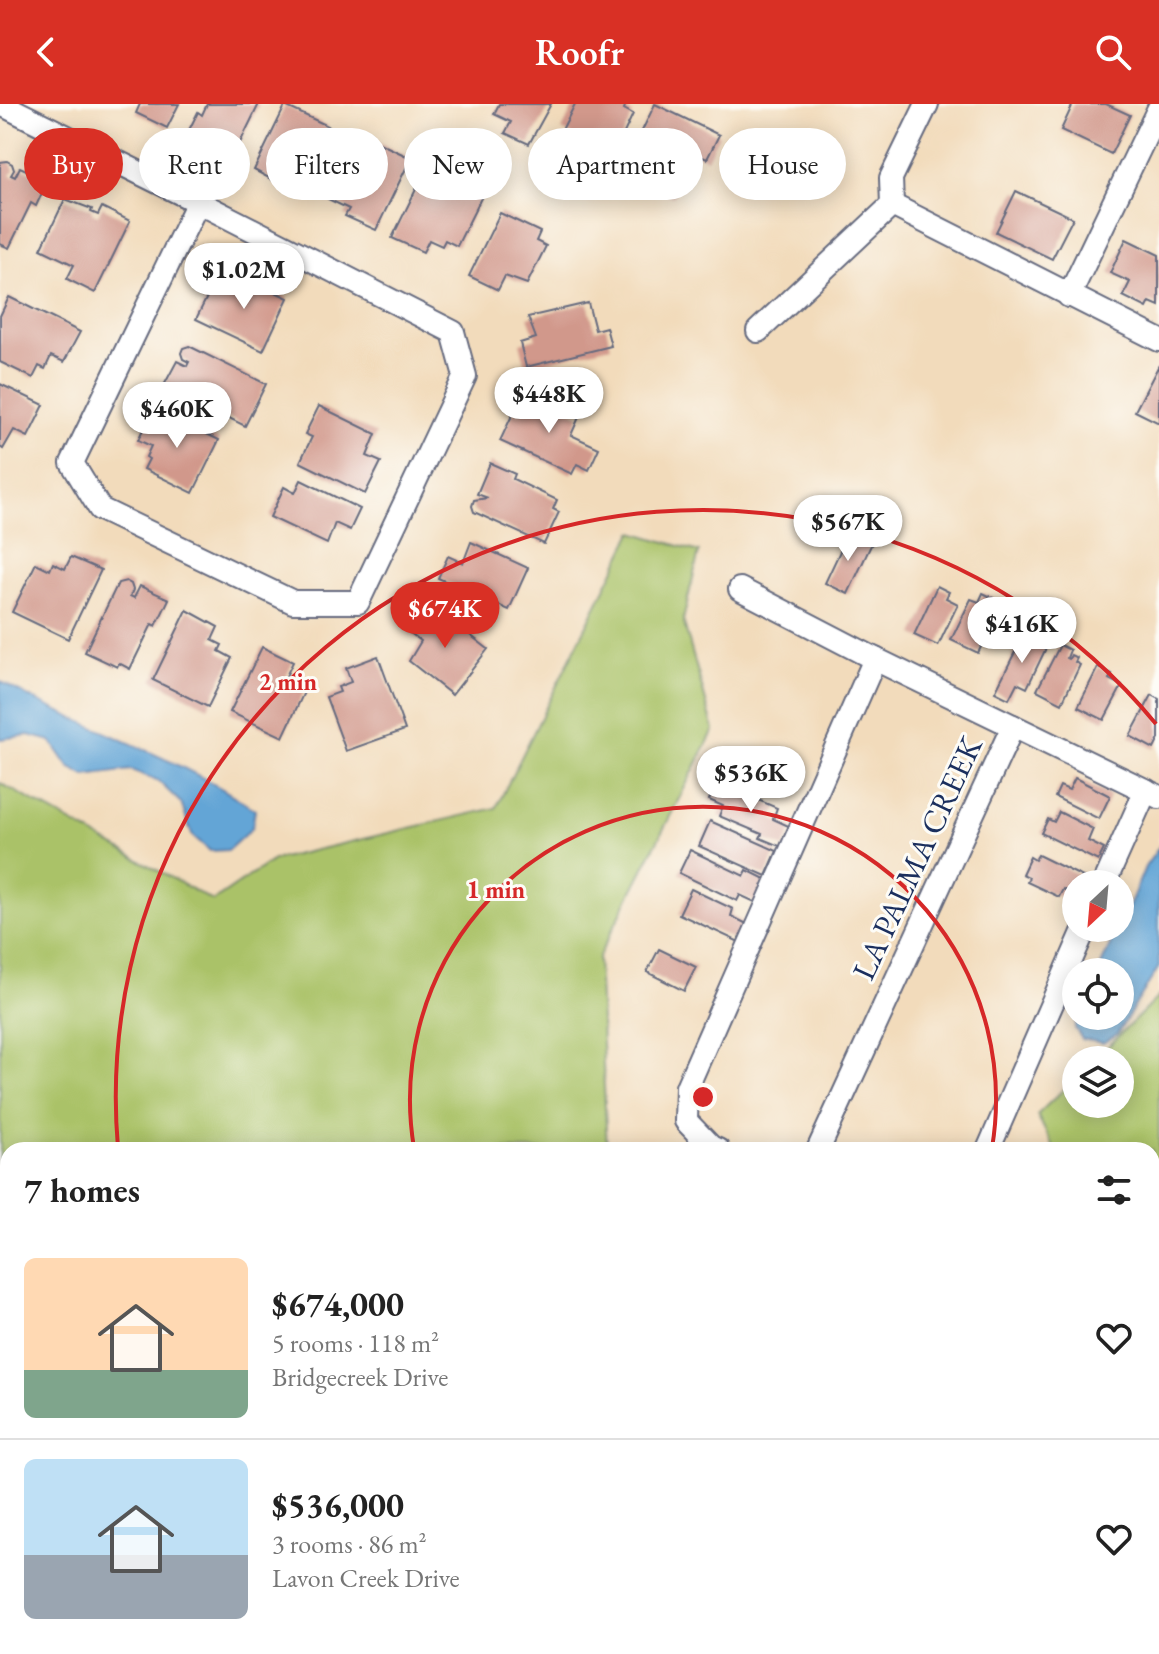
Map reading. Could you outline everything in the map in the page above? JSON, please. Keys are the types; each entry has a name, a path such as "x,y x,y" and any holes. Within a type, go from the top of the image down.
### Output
{"street":[{"path":"1,104 198,202 453,332 465,376 358,602 293,602 100,509 72,463 198,202"},
{"path":"758,331 892,205 891,178 927,104"},
{"path":"1069,296 1159,108"},
{"path":"892,205 1159,340"},
{"path":"740,589 875,659 1152,794 1111,870"},
{"path":"706,1142 686,1121 687,1087 875,659"},
{"name":"LA PALMA CREEK","path":"822,1142 1013,726"},
{"path":"991,1142 1079,942"}],"green space":[{"path":"633,532 699,552 683,620 714,730 598,958 607,1142 0,1142 0,783 213,901 273,860 496,808"},
{"path":"1159,996 1159,1142 1051,1142 1037,1115 1062,1091 1062,1118 1134,1118 1134,1046 1108,1046 1124,1030 1134,1030 1134,1021"}],"water":[{"path":"0,681 194,773 225,791 255,810 252,828 228,850 210,851 192,835 181,803 157,780 131,770 85,776 69,767 51,741 29,735 0,739"},
{"path":"1159,847 1159,967 1134,1007 1134,958 1104,958 1112,942 1134,942 1134,894 1145,867"},
{"path":"1076,1030 1120,1030 1103,1043 1082,1039"}],"building":[{"path":"140,104 179,104 167,128 136,113"},
{"path":"207,104 259,104 247,128 190,128 198,112 202,115"},
{"path":"499,104 551,104 538,128 528,128 528,144 512,136 512,128 508,128 511,122 494,114"},
{"path":"575,104 626,104 624,109 633,114 626,128 563,128"},
{"path":"655,104 719,135 707,159 703,157 703,128 643,128"},
{"path":"1073,104 1106,104 1130,115 1111,154 1061,130"},
{"path":"285,106 328,126 327,128 274,128"},
{"path":"266,145 266,176 254,170"},
{"path":"388,147 404,155 404,172 376,230 345,216 349,209 330,200 388,200"},
{"path":"0,162 12,164 14,170 11,175 15,177 20,167 24,169 24,200 39,200 36,206 31,203 9,248 0,244"},
{"path":"1016,191 1073,218 1052,259 996,232"},
{"path":"65,200 92,209 91,212 98,215 102,207 130,221 95,293 67,279 74,265 41,249"},
{"path":"411,200 480,200 457,246 445,240 442,246 429,240 423,252 392,238"},
{"path":"500,213 540,232 536,241 546,246 527,284 505,276 498,290 469,276"},
{"path":"1126,239 1159,255 1159,306 1150,302 1147,308 1123,296 1130,282 1110,273"},
{"path":"238,274 288,298 263,351 196,319 212,287 226,294"},
{"path":"9,297 80,332 64,362 51,356 45,369 39,366 33,378 0,362 0,316"},
{"path":"588,303 595,330 606,327 611,346 526,367 520,343 536,338 528,317"},
{"path":"189,346 266,384 245,426 189,398 186,403 161,391 177,361 187,366 189,362 183,359 181,353 183,348"},
{"path":"1159,365 1159,423 1135,411"},
{"path":"0,384 44,405 28,437 14,430 3,449 0,447"},
{"path":"530,393 580,415 571,435 599,448 589,470 577,464 572,474 500,441 514,411 520,414"},
{"path":"319,406 376,434 367,456 381,462 365,494 300,462 312,437 305,434"},
{"path":"153,408 219,440 193,493 144,469 151,446 138,440"},
{"path":"490,463 515,474 513,479 557,500 553,509 559,512 544,544 474,512 474,500 488,498 477,494"},
{"path":"301,480 360,509 350,530 335,523 327,544 270,517 284,487 295,493"},
{"path":"849,532 872,543 848,594 825,583"},
{"path":"471,542 528,568 509,610 438,578 448,556 463,563"},
{"path":"71,557 101,570 68,639 12,612 36,563 50,570 53,563 65,569"},
{"path":"126,581 131,584 133,590 130,596 134,598 140,586 169,599 156,626 152,624 130,669 119,663 117,667 85,652 118,583"},
{"path":"937,586 949,592 946,598 958,604 938,646 914,635"},
{"path":"983,593 999,601 993,613 997,615 978,653 951,640 971,599 979,602"},
{"path":"430,604 488,649 452,695 409,661 421,641 409,632"},
{"path":"187,610 218,627 212,640 222,645 219,651 232,658 208,707 153,680"},
{"path":"1024,634 1039,641 1041,637 1046,639 1044,644 1047,646 1027,688 1017,683 1009,699 995,692"},
{"path":"1060,645 1070,650 1067,658 1071,655 1077,658 1075,662 1080,665 1062,703 1037,690"},
{"path":"262,647 293,662 286,676 306,688 283,737 230,712"},
{"path":"378,656 405,730 346,751 326,697 340,692 338,687 351,682 346,668"},
{"path":"1098,667 1112,674 1109,679 1122,686 1104,720 1078,707"},
{"path":"1152,695 1159,699 1159,739 1154,749 1130,736"},
{"path":"1075,778 1110,796 1099,819 1055,797 1060,786 1069,790"},
{"path":"716,782 777,808 773,819 793,828 784,848 760,838 762,834 719,816 723,806 709,800"},
{"path":"1059,812 1093,829 1088,841 1104,849 1098,861 1041,833 1048,819 1054,822"},
{"path":"710,821 777,851 766,876 699,846"},
{"path":"690,850 744,876 747,870 769,881 759,904 740,895 737,901 679,873"},
{"path":"1038,855 1069,870 1062,870 1059,897 1027,882 1029,877 1022,874 1030,857 1035,860"},
{"path":"691,889 733,909 731,916 747,924 739,942 679,914"},
{"path":"659,949 696,967 684,991 647,972"}]}
